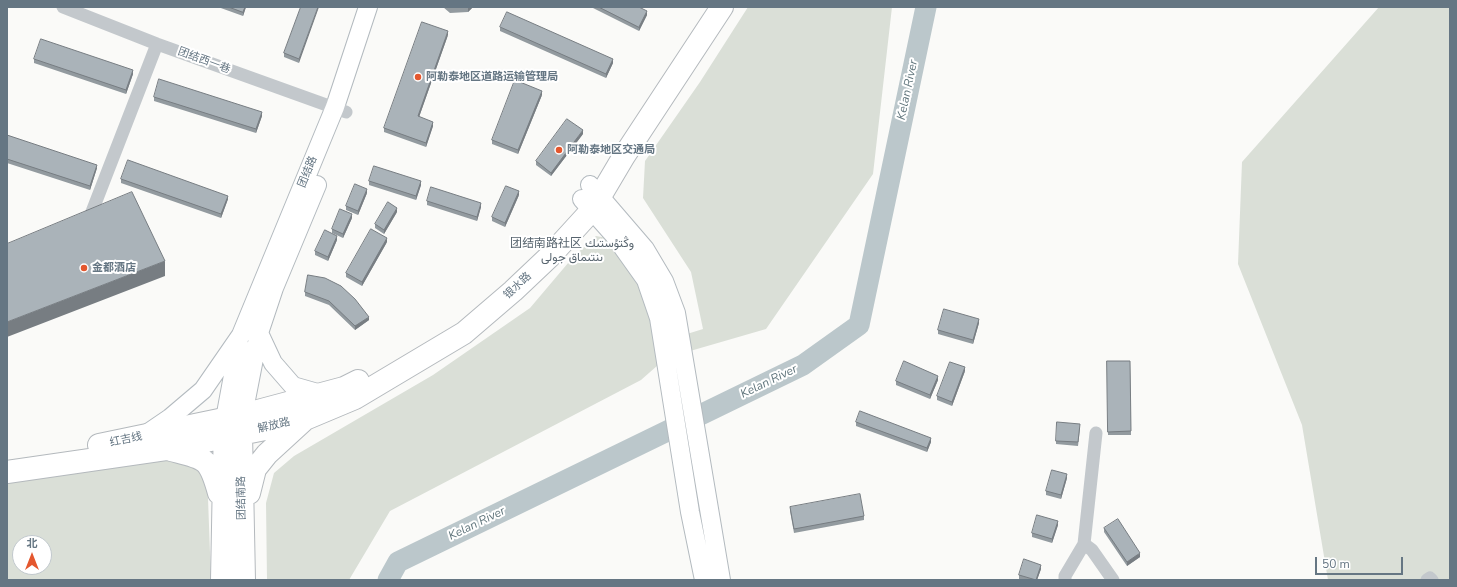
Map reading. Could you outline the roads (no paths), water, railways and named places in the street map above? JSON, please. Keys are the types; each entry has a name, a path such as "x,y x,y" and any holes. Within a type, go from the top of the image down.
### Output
{"highway":[{"name":"银水路","path":"233,426 321,394 344,388 392,363 451,327 508,280 591,198 706,7"},
{"name":"银水路","path":"305,419 354,398 464,333 513,291 550,256 591,198 624,156 722,7"},
{"name":"解放路","path":"233,426 305,419"},
{"path":"243,518 255,469 267,454 305,419"},
{"name":"红吉线","path":"7,459 101,445 144,436 233,426"},
{"name":"红吉线","path":"7,472 166,449 233,426"},
{"name":"团结南路","path":"222,580 223,506 233,426"},
{"name":"团结南路","path":"233,426 243,518 244,580"},
{"path":"166,449 202,458 214,473 223,506"}],"main road":[{"name":"团结路","path":"241,335 341,110 368,7"},
{"name":"团结路","path":"233,426 259,333 274,288 381,7"},
{"path":"591,198 645,249 664,281 676,312 721,580"},
{"path":"591,198 646,280 659,318 690,512 704,580"},
{"path":"259,333 273,363 293,386 321,394"},
{"path":"233,426 241,335"},
{"path":"144,436 170,418 202,390 241,335"}],"street":[{"name":"团结西一巷","path":"63,7 157,44 341,110"},
{"path":"88,222 157,44"},
{"path":"1065,580 1065,576 1084,544 1096,432"},
{"path":"1084,544 1092,550 1113,580"},
{"path":"1428,580 1430,578 1432,580"}],"waterway":[{"name":"Kelan River","path":"388,580 398,562 803,365 859,325 926,7"}],"place":[{"name":"阿勒泰地区道路运输管理局","path":"418,77"},
{"name":"阿勒泰地区交通局","path":"559,150"},
{"name":"金都酒店","path":"84,268"}],"district":[{"name":"团结南路社区 وڭتۇستىك ىنتىماق جولى","path":"572,251"}]}
